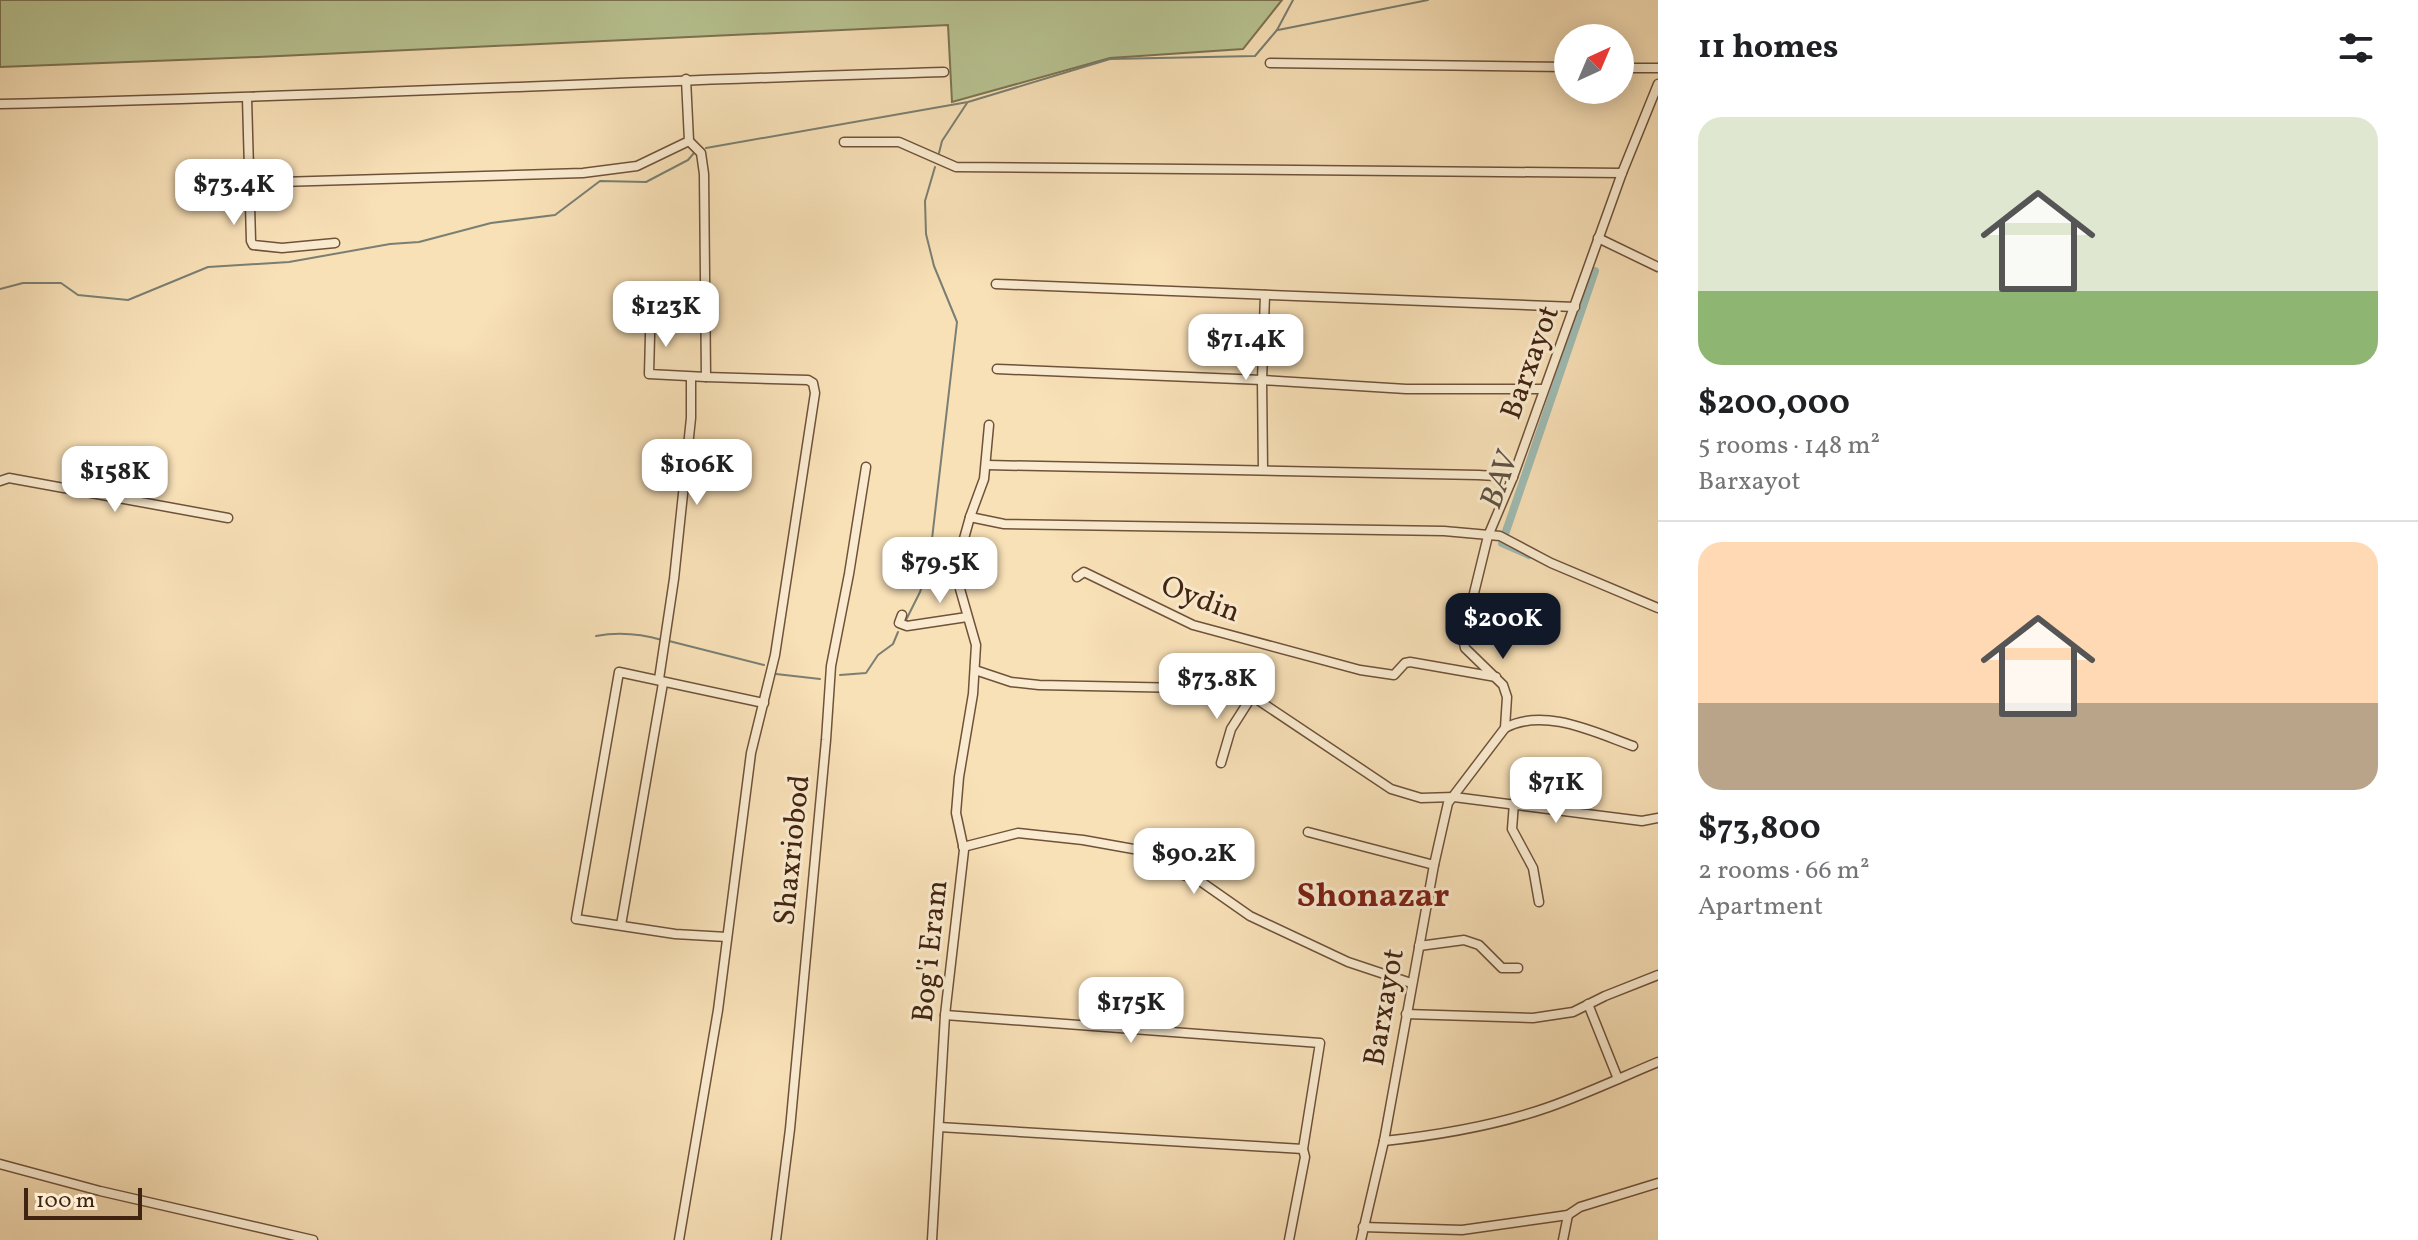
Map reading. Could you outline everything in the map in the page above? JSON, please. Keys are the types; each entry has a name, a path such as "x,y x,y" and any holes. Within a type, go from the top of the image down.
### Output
{"street":[{"path":"1270,63 1554,67"},
{"path":"1634,68 1658,68"},
{"path":"0,104 944,72"},
{"path":"686,79 689,141 701,153 704,174 706,377"},
{"name":"Barxayot","path":"1496,677 1465,648 1463,638 1488,536 1513,477 1598,238 1658,84"},
{"path":"247,98 248,183 253,245 282,248 335,243"},
{"path":"248,183 583,173 637,166 689,141"},
{"path":"844,142 899,142 956,167 1622,173"},
{"path":"1598,238 1658,267"},
{"path":"996,284 1575,307"},
{"path":"1263,470 1265,295"},
{"path":"651,298 649,374 808,380 815,389 775,655 751,753 699,1127 679,1240"},
{"path":"997,369 1406,389 1543,389"},
{"path":"621,925 661,681 691,418 691,377"},
{"name":"Bog'i Eram","path":"932,1240 945,1015 963,847 956,813 975,670 976,645 960,589 960,553 984,479 989,425"},
{"path":"987,465 1513,477"},
{"name":"Shaxriobod","path":"776,1240 790,1129 831,666 866,467"},
{"path":"0,481 9,478 228,518"},
{"path":"970,517 1004,524 1444,531 1504,538 1551,563 1658,608"},
{"name":"Oydin","path":"1077,577 1084,572 1193,625 1360,670 1394,675 1410,662 1496,677"},
{"path":"902,615 899,623 907,626 967,617"},
{"path":"975,670 1011,682 1039,685 1234,689 1252,696 1391,789 1421,798 1454,797 1514,803 1642,821 1658,818"},
{"path":"727,937 675,934 576,919 619,672 764,703"},
{"path":"1496,677 1507,697 1505,728 1528,721 1566,724 1633,746"},
{"path":"1221,763 1231,729 1252,696"},
{"name":"Barxayot","path":"1361,1240 1384,1141 1411,983 1448,803 1505,728"},
{"path":"1514,803 1512,829 1533,868 1539,902"},
{"path":"1308,832 1434,865"},
{"path":"963,847 1018,833 1139,850 1162,867 1200,881 1250,916 1348,962 1411,983"},
{"path":"1419,946 1464,940 1479,945 1502,968 1518,968"},
{"path":"1406,1014 1533,1018 1573,1012 1658,975"},
{"path":"1588,1004 1618,1079"},
{"path":"945,1015 1320,1043 1303,1149 1305,1157 1289,1240"},
{"path":"1384,1141 1489,1125 1549,1107 1658,1062"},
{"path":"939,1127 1303,1149"},
{"path":"0,1164 100,1191 313,1240"},
{"path":"1363,1227 1461,1235 1568,1215 1580,1207 1658,1183"},
{"path":"1563,1240 1568,1215"}],"green space":[{"path":"0,0 1282,0 1243,49 1110,58 952,102 948,25 0,67"}],"waterway":[{"path":"706,148 968,102 1110,59 1255,56 1277,30 1293,0"},
{"path":"1278,30 1428,0"},
{"path":"939,153 942,141 967,103"},
{"path":"0,289 23,283 61,283 78,295 128,300 208,267 289,262 390,244 419,242 491,223 555,215 600,181 646,182 688,160 694,153"},
{"path":"906,620 929,565 957,322 934,266 926,234 925,201 935,167"},
{"name":"BAV","path":"1529,555 1502,543 1595,271"},
{"path":"840,675 866,673 878,655 893,644 898,632"},
{"path":"596,636 629,634 662,640"},
{"path":"669,641 764,665"},
{"path":"776,674 820,679"}],"district":[{"name":"Shonazar","path":"1373,894"}]}
